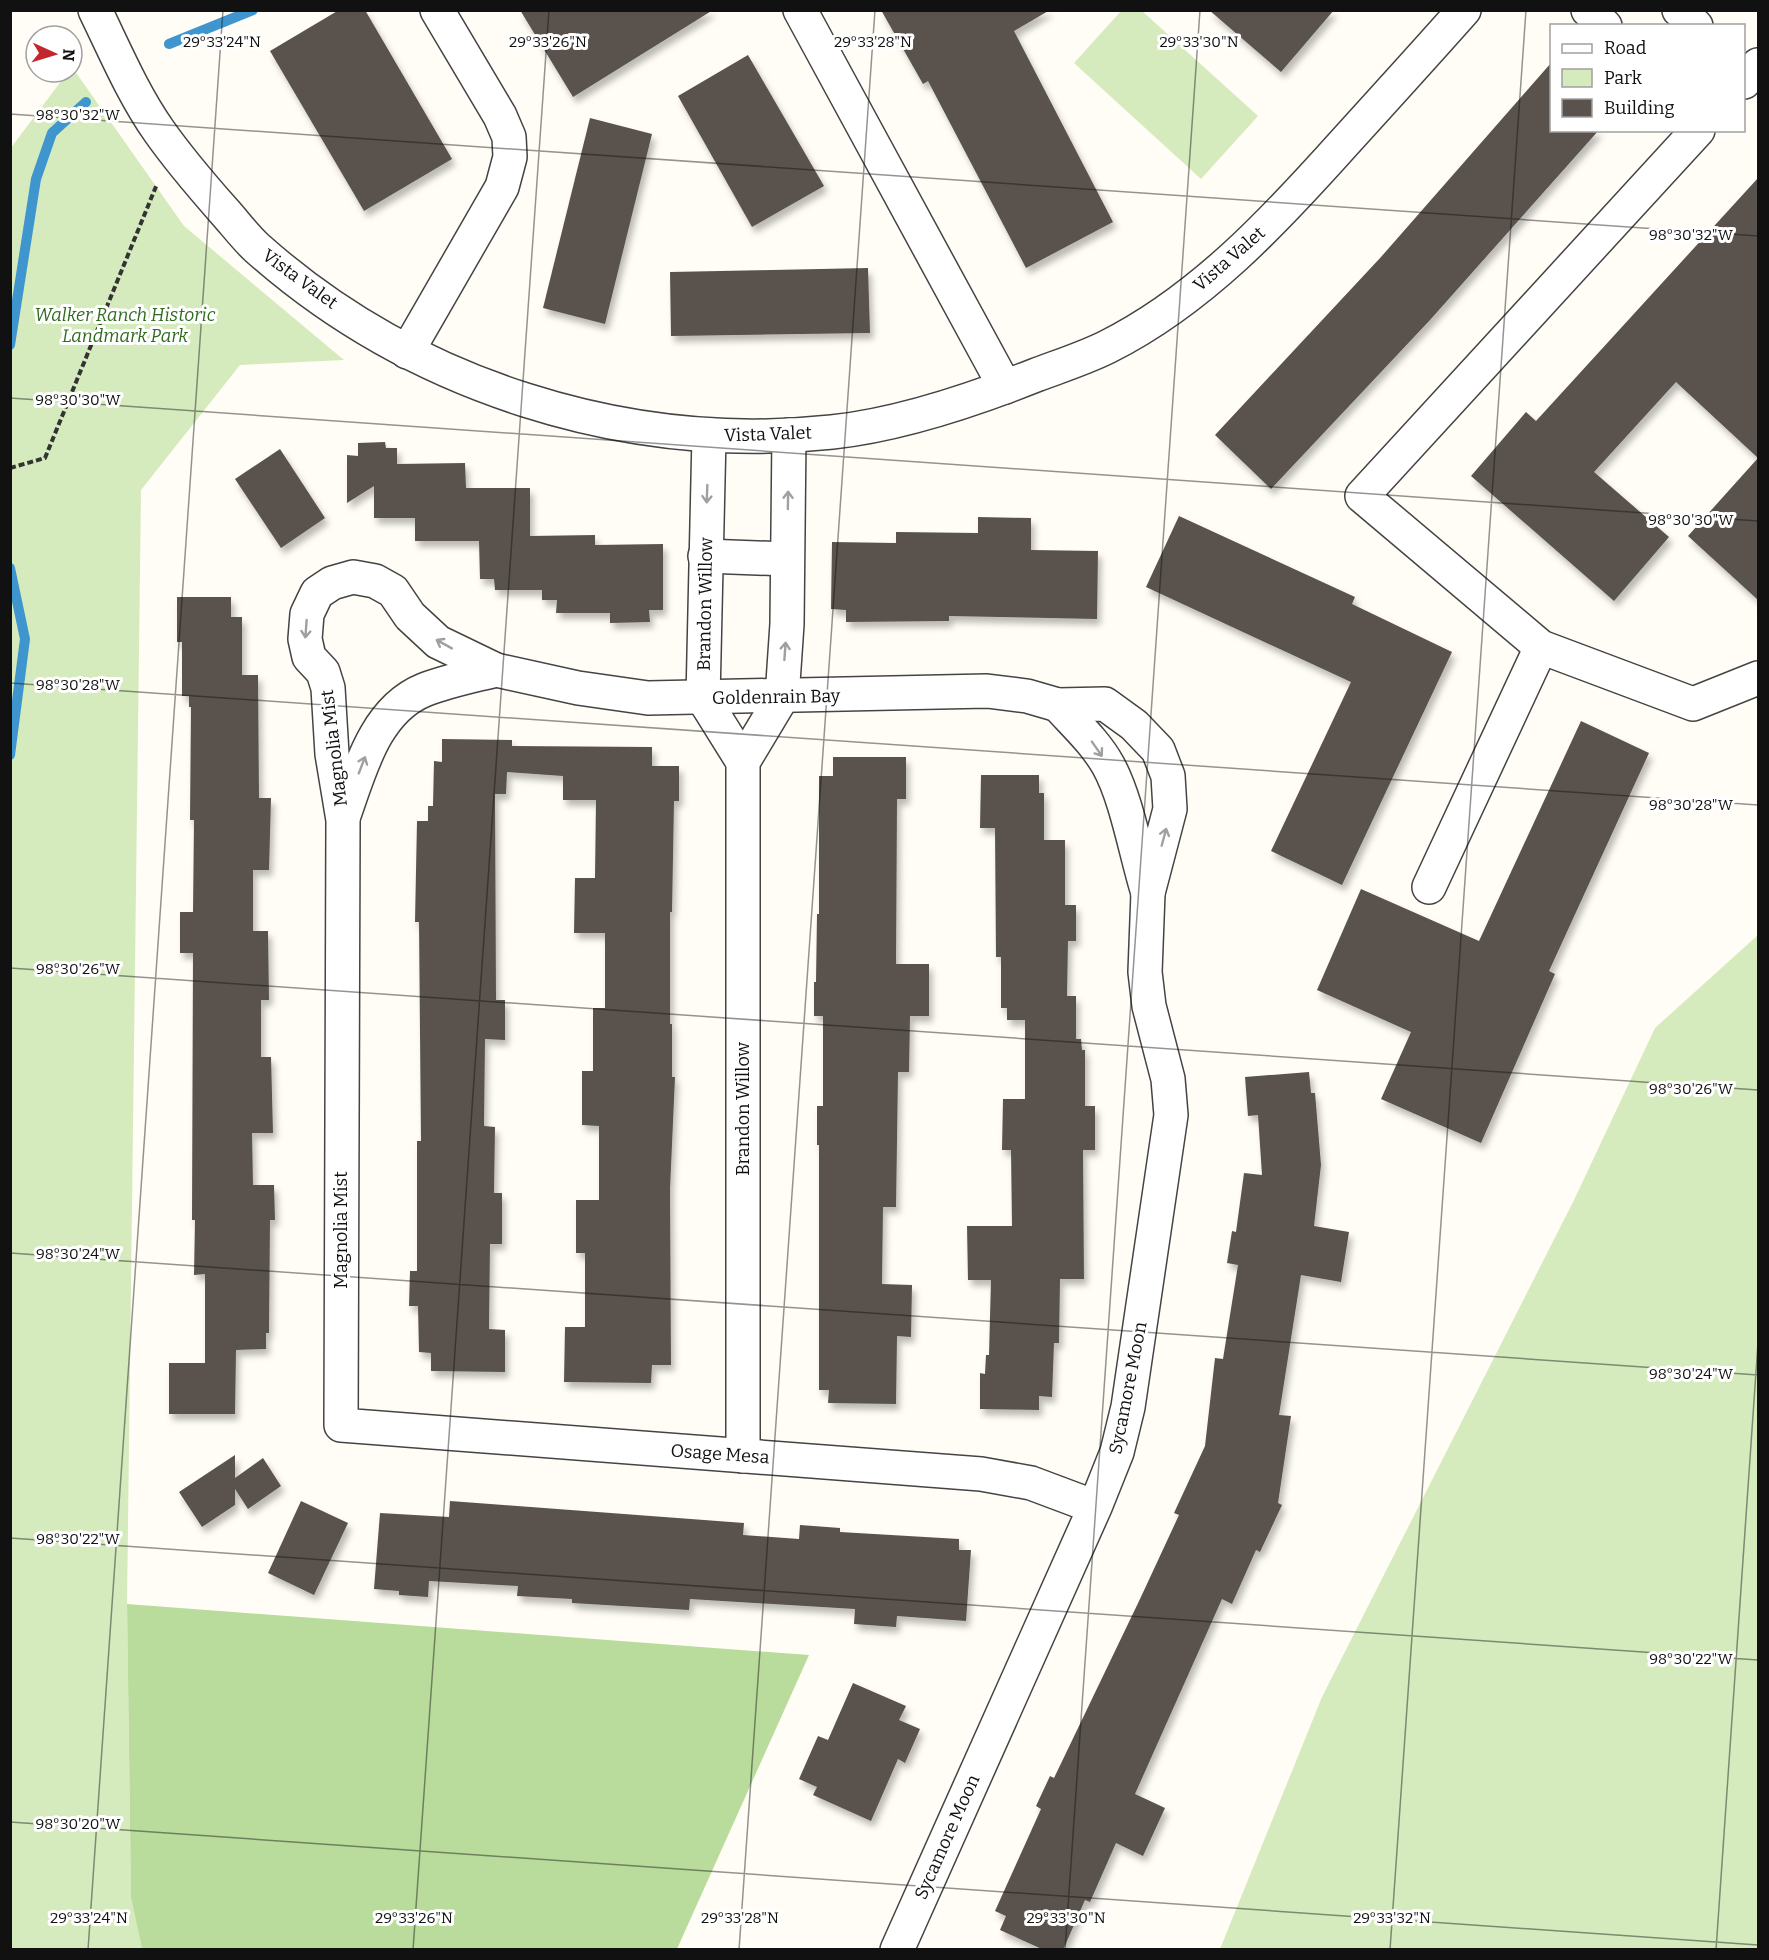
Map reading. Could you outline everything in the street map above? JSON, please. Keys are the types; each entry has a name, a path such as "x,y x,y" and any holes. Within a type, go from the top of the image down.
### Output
{"street":[{"name":"Vista Valet","path":"95,10 158,130 255,247 324,299 407,352 513,396 580,415 644,428 710,436 836,432 883,422 950,405 1005,387 1107,347 1172,307 1233,259 1287,206 1464,10"},
{"path":"407,352 502,188 510,157 509,137 500,116 437,10"},
{"path":"800,10 1005,387"},
{"path":"1588,10 1603,24"},
{"path":"1678,10 1694,24"},
{"path":"1696,132 1362,496 1541,647 1693,704 1758,678"},
{"path":"743,762 782,697 789,435"},
{"name":"Brandon Willow","path":"710,436 703,698 743,762 743,1456"},
{"path":"705,556 787,559"},
{"name":"Magnolia Mist","path":"341,1425 343,820 332,754 328,688 323,672 309,657 305,639 307,614 317,593 332,583 352,577 375,581 393,591 410,616 438,642 496,670"},
{"path":"1429,887 1541,647"},
{"name":"Goldenrain Bay","path":"496,670 578,688 648,698 987,691 1027,696 1058,705"},
{"name":"Magnolia Mist","path":"343,820 364,757 383,724 398,706 423,691 496,670"},
{"name":"Sycamore Moon","path":"897,1950 1095,1507 1117,1452 1128,1407 1171,1115 1168,1079 1149,1006 1145,972 1148,893 1170,809 1168,776 1158,750 1134,725 1105,704 1058,705"},
{"name":"Sycamore Moon","path":"1058,705 1090,739 1108,765 1121,795 1148,893"},
{"name":"Osage Mesa","path":"341,1425 981,1474 1031,1483 1095,1507"}],"path":[{"path":"10,468 45,458 172,147"}],"green space":[{"path":"1122,10 1142,11 1258,116 1201,179 1074,63"},
{"name":"Walker Ranch Historic Landmark Park","path":"59,84 84,84 184,226 344,360 240,365 141,490 127,1604 131,1898 142,1949 11,1949 10,149"},
{"path":"1758,935 1758,1949 1220,1949 1322,1697 1574,1200 1655,1028"},
{"path":"127,1604 809,1655 677,1949 142,1949 131,1898"}],"building":[{"path":"339,10 365,10 452,159 364,211 270,51"},
{"path":"520,10 713,10 573,97"},
{"path":"881,10 1050,10 1014,31 1113,222 1026,268 928,81 923,84"},
{"path":"1209,10 1334,10 1281,72"},
{"path":"748,55 824,186 752,227 678,96"},
{"path":"1550,64 1550,132 1597,132 1430,320 1271,489 1215,435 1381,257"},
{"path":"590,118 652,134 605,324 543,308"},
{"path":"1758,178 1758,458 1676,382 1594,472 1669,537 1614,601 1471,476 1526,412 1536,421"},
{"path":"868,268 870,333 671,336 670,272"},
{"path":"385,442 386,448 397,448 397,464 465,463 466,488 530,488 530,536 595,535 595,545 663,544 663,610 649,610 650,622 610,623 610,613 556,613 557,600 542,600 542,590 495,590 494,579 480,579 479,541 415,541 415,518 374,518 374,486 347,503 347,455 358,456 358,443"},
{"path":"280,449 325,518 281,548 235,479"},
{"path":"1758,458 1758,600 1688,536"},
{"path":"1179,516 1355,597 1352,604 1452,652 1342,885 1271,851 1351,682 1146,587"},
{"path":"978,517 1031,518 1031,550 1098,551 1097,619 949,616 949,621 846,622 846,610 831,609 832,542 896,543 896,532 978,533"},
{"path":"177,597 231,597 231,617 242,617 242,675 258,675 259,798 271,798 269,870 253,870 253,931 268,931 269,1000 261,1000 261,1057 271,1057 273,1133 252,1133 253,1185 274,1185 275,1220 270,1220 269,1333 266,1333 266,1349 236,1350 235,1414 169,1414 169,1363 205,1363 205,1274 194,1275 195,1220 192,1220 193,953 180,953 180,912 193,912 194,820 190,820 191,707 189,707 189,696 182,696 182,642 177,642"},
{"path":"1581,721 1649,753 1549,971 1555,974 1481,1143 1381,1099 1411,1032 1317,990 1361,889 1479,941"},
{"path":"442,739 512,740 512,746 652,747 652,766 679,766 679,801 674,801 672,912 670,912 670,1024 672,1024 672,1077 675,1077 670,1189 671,1365 652,1365 651,1383 564,1382 565,1327 585,1327 585,1253 576,1253 576,1200 599,1200 599,1126 582,1125 582,1071 593,1071 593,1008 605,1008 605,933 574,933 575,878 595,878 596,800 563,800 563,776 507,772 506,794 495,794 496,1000 505,1000 505,1040 485,1039 484,1126 495,1127 494,1193 502,1193 502,1244 490,1244 489,1329 505,1330 505,1372 431,1371 431,1353 419,1352 418,1306 409,1306 410,1271 417,1271 417,1141 421,1141 419,922 415,922 417,821 428,821 428,806 433,806 434,761 442,762"},
{"path":"833,757 906,757 906,799 897,799 896,964 929,964 929,1016 910,1016 909,1072 898,1072 896,1207 883,1207 882,1284 912,1285 911,1337 897,1336 896,1404 828,1403 829,1390 819,1390 817,1106 823,1106 823,1016 814,1016 814,982 816,982 817,914 819,914 819,776 833,776"},
{"path":"981,775 1039,775 1039,793 1044,793 1044,840 1065,840 1065,905 1076,905 1076,941 1068,941 1067,996 1076,996 1076,1039 1081,1039 1082,1050 1085,1050 1085,1106 1095,1106 1095,1150 1083,1150 1084,1279 1060,1279 1059,1343 1054,1343 1052,1397 1039,1396 1039,1410 980,1409 980,1373 985,1374 986,1355 989,1355 991,1280 968,1280 967,1226 1012,1226 1011,1150 1002,1150 1003,1099 1025,1099 1025,1020 1007,1020 1007,1008 1001,1008 1001,957 996,957 995,828 980,828"},
{"path":"1309,1072 1311,1093 1315,1093 1321,1165 1314,1226 1349,1232 1341,1282 1301,1275 1279,1415 1291,1416 1278,1503 1282,1505 1260,1552 1256,1550 1232,1604 1222,1599 1135,1794 1165,1808 1143,1856 1116,1843 1090,1902 1085,1900 1063,1950 1044,1950 1000,1930 1006,1916 995,1911 1041,1809 1036,1806 1050,1776 1054,1778 1140,1599 1179,1515 1174,1513 1205,1446 1215,1358 1223,1359 1238,1265 1227,1263 1232,1231 1236,1232 1244,1173 1262,1175 1258,1115 1248,1116 1245,1077"},
{"path":"235,1455 235,1478 263,1458 281,1486 248,1509 235,1489 235,1505 202,1527 179,1492"},
{"path":"301,1501 348,1523 314,1595 268,1573"},
{"path":"450,1501 744,1523 743,1535 799,1539 800,1525 840,1528 840,1532 959,1539 959,1550 971,1550 966,1621 897,1616 896,1627 854,1624 855,1609 690,1599 689,1610 572,1603 572,1599 517,1596 518,1586 429,1581 428,1597 399,1595 399,1591 374,1589 380,1513 449,1517"},
{"path":"853,1683 906,1706 899,1720 920,1729 905,1763 898,1759 871,1821 813,1795 817,1787 799,1779 818,1736 828,1740"}],"waterway":[{"path":"169,44 253,10"},
{"path":"10,345 36,179 52,133 86,102"},
{"path":"10,568 25,639 10,755"}]}
